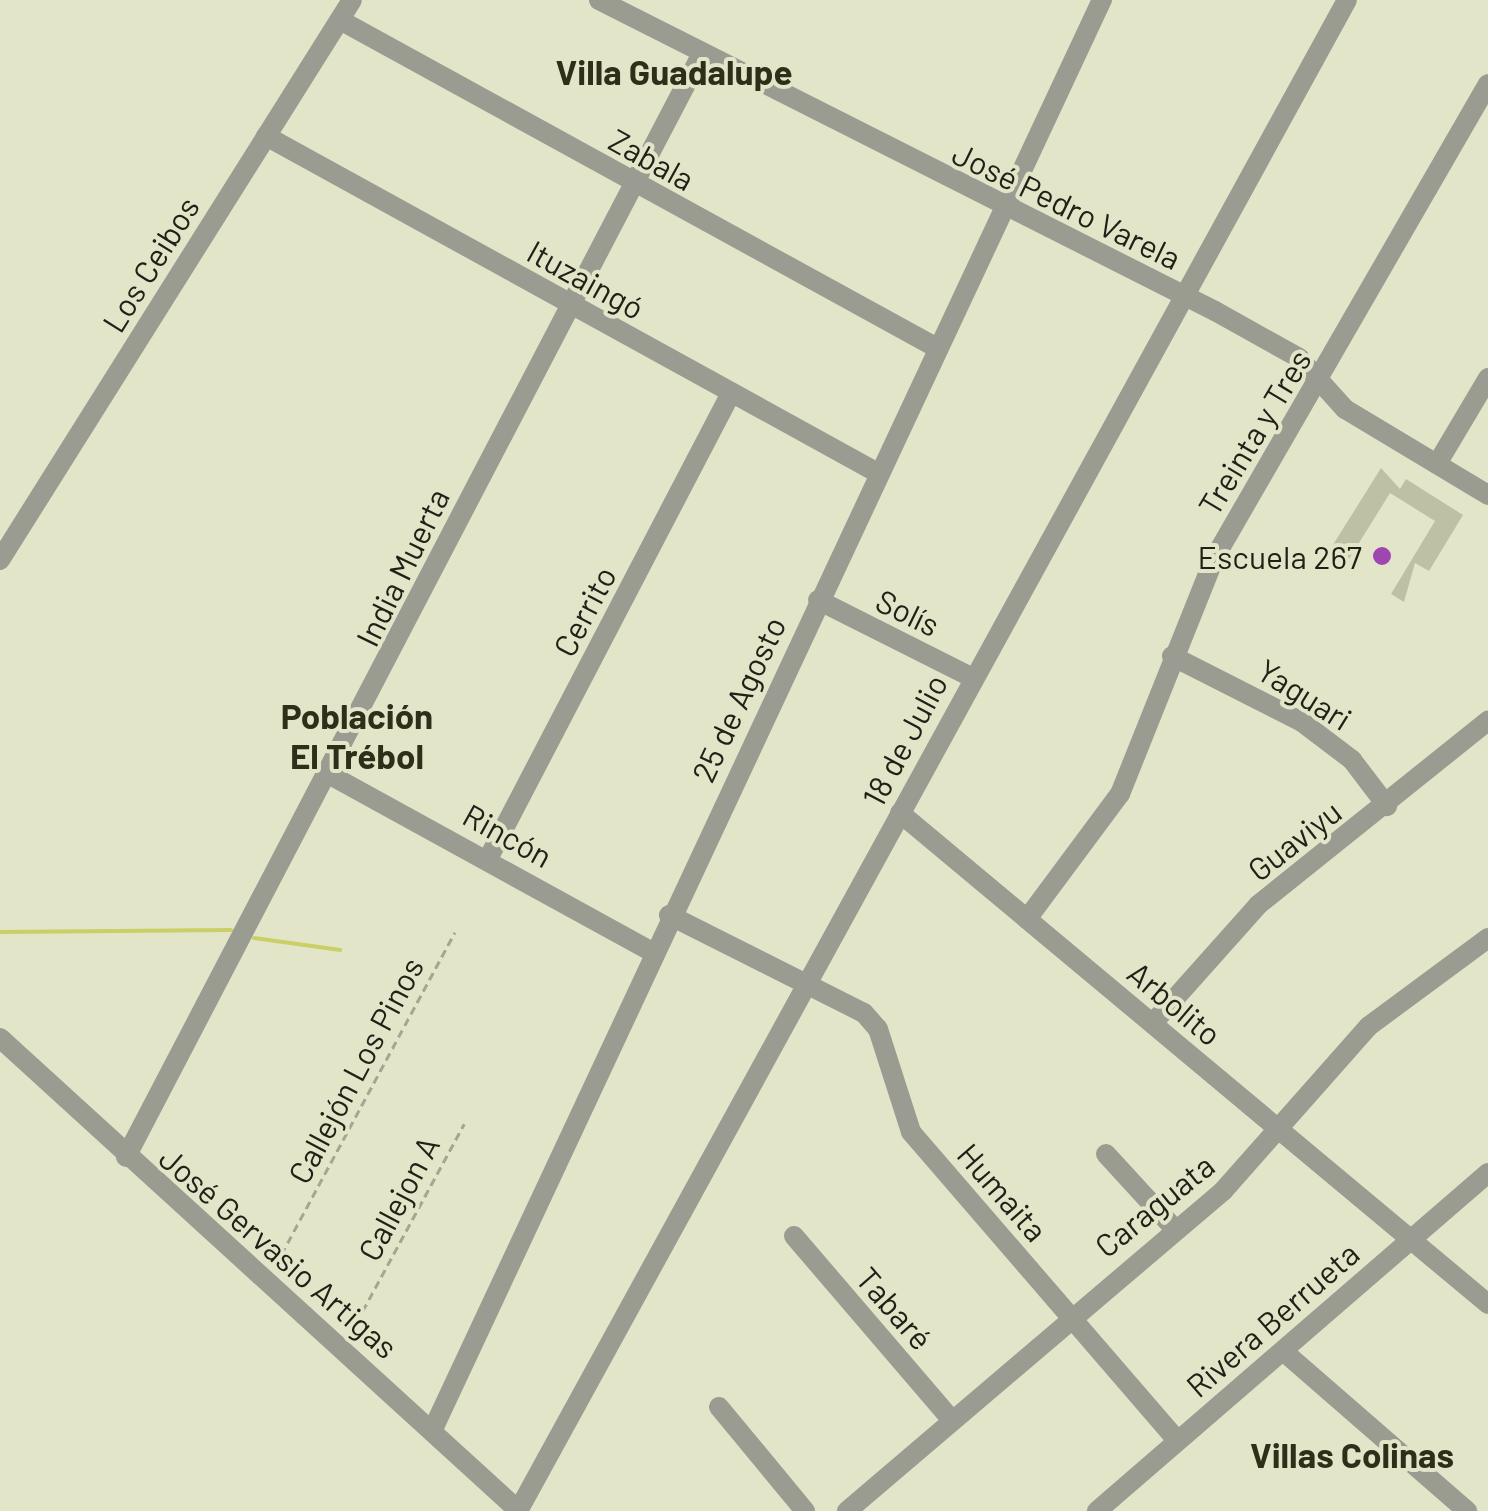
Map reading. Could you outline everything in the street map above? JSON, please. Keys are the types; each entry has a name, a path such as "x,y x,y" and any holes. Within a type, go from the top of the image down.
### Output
{"street":[{"name":"Los Ceibos","path":"0,560 352,0"},
{"name":"José Pedro Varela","path":"599,0 700,56 1186,296 1299,358 1345,409 1488,494"},
{"name":"25 de Agosto","path":"434,1428 669,915 1102,0"},
{"name":"18 de Julio","path":"519,1511 971,676 1186,296 1347,0"},
{"name":"Zabala","path":"340,20 937,348"},
{"name":"India Muerta","path":"126,1157 332,776 566,303 700,56"},
{"name":"Treinta y Tres","path":"1027,919 1120,794 1172,656 1250,488 1320,382 1488,84"},
{"name":"Ituzaingó","path":"266,136 878,473"},
{"path":"1437,464 1488,378"},
{"name":"Cerrito","path":"489,857 731,393"},
{"name":"Solís","path":"818,600 971,676"},
{"name":"Yaguari","path":"1172,656 1302,722 1352,760 1388,806"},
{"name":"Guaviyu","path":"1153,1024 1258,905 1388,806 1488,722"},
{"name":"Rincón","path":"332,776 489,857 652,952"},
{"name":"Arbolito","path":"900,813 1488,1304"},
{"path":"669,915 807,981"},
{"name":"Caraguata","path":"847,1511 1069,1314 1283,1132 1369,1026 1488,938"},
{"name":"Humaita","path":"807,981 878,1029 912,1132 1177,1440"},
{"name":"José Gervasio Artigas","path":"0,1038 126,1157 434,1428 519,1511"},
{"path":"1106,1154 1173,1227"},
{"name":"Rivera Berrueta","path":"1097,1511 1488,1173"},
{"name":"Tabaré","path":"794,1236 951,1419"},
{"path":"1283,1351 1467,1511"},
{"path":"720,1407 805,1511"}],"path":[{"name":"Callejón Los Pinos","path":"267,1281 454,932"},
{"name":"Callejon A","path":"342,1347 464,1124"}],"building":[{"path":"1381,468 1400,489 1406,479 1463,515 1429,571 1415,563 1404,602 1391,594 1435,521 1390,493 1344,567 1326,556"}],"waterway":[{"path":"0,932 231,930"},
{"path":"254,938 340,950"}],"place":[{"name":"Escuela 267","path":"1382,556"}],"district":[{"name":"Villa Guadalupe","path":"674,71"},
{"name":"Población El Trébol","path":"357,735"},
{"name":"Villas Colinas","path":"1352,1454"}]}
